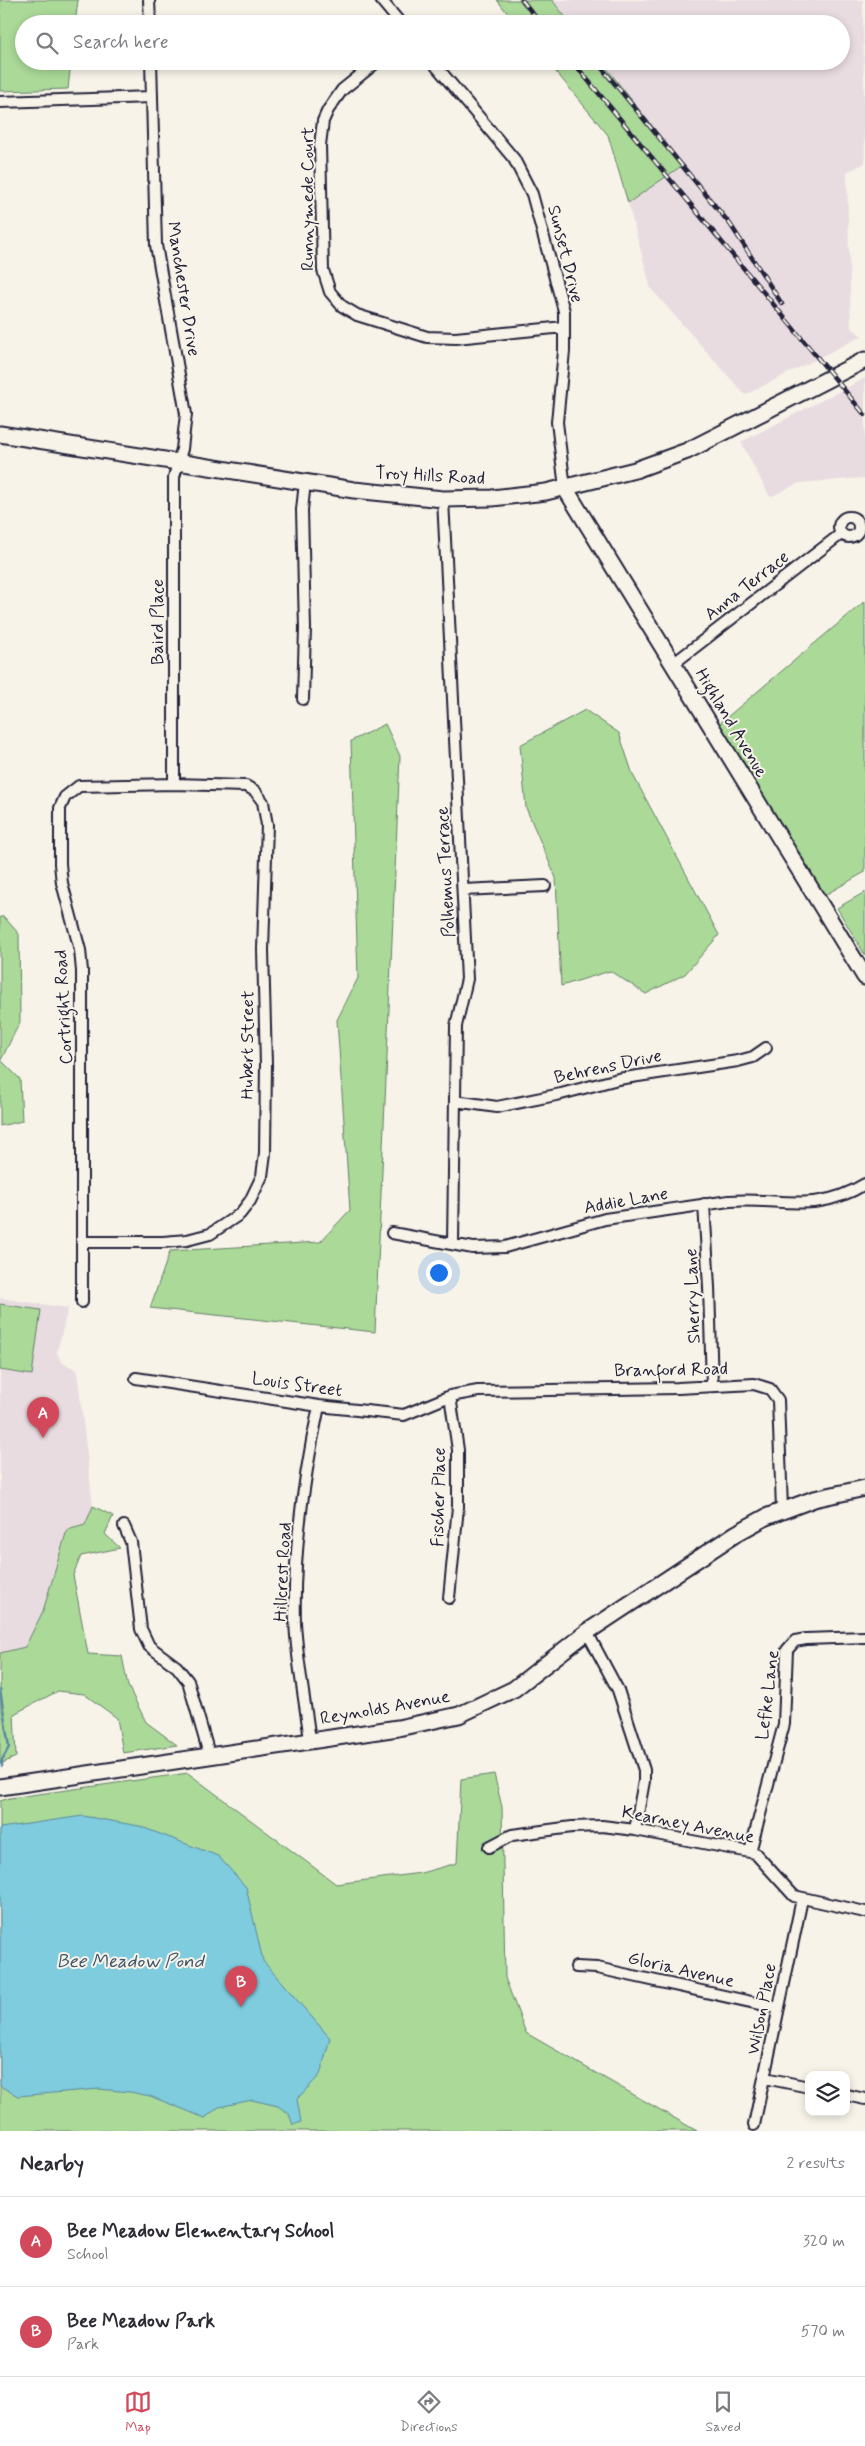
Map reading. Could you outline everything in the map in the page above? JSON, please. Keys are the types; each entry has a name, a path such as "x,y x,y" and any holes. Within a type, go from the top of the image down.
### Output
{"street":[{"path":"149,0 150,15"},
{"path":"382,0 394,15"},
{"name":"Manchester Drive","path":"151,70 156,245 186,414 178,461"},
{"name":"Runnymede Court","path":"367,70 342,90 334,100 323,121 320,145 323,270 330,292 342,306 357,315 427,337 456,338 564,327"},
{"name":"Sunset Drive","path":"440,70 514,159 528,182 564,311 564,350 557,422 566,488"},
{"path":"0,102 152,97"},
{"name":"Troy Hills Road","path":"0,434 364,492 444,499 492,498 566,488 635,470 687,450 865,360"},
{"name":"Baird Place","path":"174,784 174,477 178,461"},
{"path":"303,699 305,628 302,510 305,482"},
{"name":"Highland Avenue","path":"566,488 865,977"},
{"name":"Polhemus Terrace","path":"444,499 467,979 456,1026 453,1243"},
{"name":"Anna Terrace","path":"673,664 841,534"},
{"name":"Hubert Street","path":"82,1242 163,1242 187,1240 210,1234 240,1214 250,1201 262,1176 265,1153 266,1064 263,950 266,814 260,797 246,786 174,784"},
{"name":"Cortright Road","path":"82,1302 82,971 80,950 62,883 60,808 69,792 79,786 174,784"},
{"path":"463,890 545,886"},
{"name":"Behrens Drive","path":"454,1101 483,1107 497,1107 560,1094 618,1078 738,1061 753,1057 766,1048"},
{"name":"Addie Lane","path":"392,1233 473,1248 505,1247 605,1219 704,1204 745,1200 785,1204 821,1202 843,1195 865,1184"},
{"name":"Sherry Lane","path":"704,1204 710,1287 712,1386"},
{"name":"Louis Street","path":"136,1378 319,1406 404,1415 450,1396"},
{"name":"Branford Road","path":"450,1396 478,1391 754,1384 766,1387 775,1394 780,1429 782,1509"},
{"name":"Fischer Place","path":"449,1598 458,1507 458,1450 450,1396"},
{"name":"Hillcrest Road","path":"310,1740 296,1631 296,1584 301,1521 319,1406"},
{"name":"Reynolds Avenue","path":"0,1787 209,1754 424,1724 471,1711 514,1690 587,1632 737,1534 782,1509 814,1499 865,1488"},
{"path":"124,1526 131,1542 141,1629 150,1646 177,1667 188,1681 209,1754"},
{"path":"587,1632 618,1690 644,1770 644,1781 635,1830"},
{"name":"Lefke Lane","path":"750,1852 784,1724 787,1650 795,1641 806,1639 865,1637"},
{"name":"Kearney Avenue","path":"489,1847 512,1835 572,1827 602,1826 635,1830 750,1852 764,1860 789,1892 802,1899 865,1912"},
{"name":"Wilson Place","path":"754,2125 802,1899"},
{"name":"Gloria Avenue","path":"576,1967 597,1968 778,2008"},
{"path":"765,2078 805,2086"},
{"path":"850,2096 865,2100"}],"shaded area":[{"path":"552,0 863,0 865,163 847,172 851,327 862,336 745,395 651,289 628,203 683,164 608,70 850,70 850,15 564,15"},
{"path":"865,378 865,478 799,483 770,497 741,442"},
{"path":"0,1298 68,1308 57,1352 61,1362 77,1370 93,1506 85,1525 67,1531 43,1611 25,1648 0,1653"}],"green space":[{"path":"0,0 78,0 76,15 15,15 15,70 70,70 68,89 0,91"},
{"path":"497,0 552,0 564,15 509,15"},
{"path":"554,70 608,70 683,165 628,203 608,135"},
{"path":"865,601 865,872 818,899 713,729"},
{"path":"585,710 619,733 633,775 719,935 685,974 646,994 610,971 561,986 556,878 526,808 520,745"},
{"path":"385,724 400,756 375,1332 150,1308 170,1251 320,1242 350,1210 337,1020 358,978 351,741"},
{"path":"865,892 865,955 837,908"},
{"path":"0,917 4,917 19,934 20,1022 1,1060 20,1079 22,1121 0,1126"},
{"path":"0,1304 41,1310 32,1375 0,1370"},
{"path":"93,1506 113,1516 105,1534 120,1548 81,1556 73,1575 88,1654 122,1656 128,1686 146,1722 177,1745 123,1753 117,1718 84,1694 58,1691 14,1714 16,1757 0,1764 0,1653 25,1647 43,1611 67,1530 85,1525"},
{"path":"188,1773 336,1884 421,1873 457,1863 461,1779 494,1774 502,1807 505,1978 526,2033 697,2131 0,2131 0,1801"}],"water":[{"name":"Bee Meadow Pond","path":"83,1816 139,1826 218,1856 246,1887 263,1961 330,2038 320,2075 297,2099 301,2122 293,2125 289,2114 278,2106 252,2100 219,2107 205,2118 150,2096 130,2092 99,2089 18,2096 0,2086 0,1828"}],"waterway":[{"path":"0,1690 9,1747 2,1760 2,1766"}],"railway":[{"path":"522,0 534,15"},
{"path":"579,70 865,415"},
{"path":"603,70 730,224 782,304"}],"place":[{"name":"Bee Meadow Elementary School","path":"43,1438"},
{"name":"Bee Meadow Park","path":"241,2007"}]}
